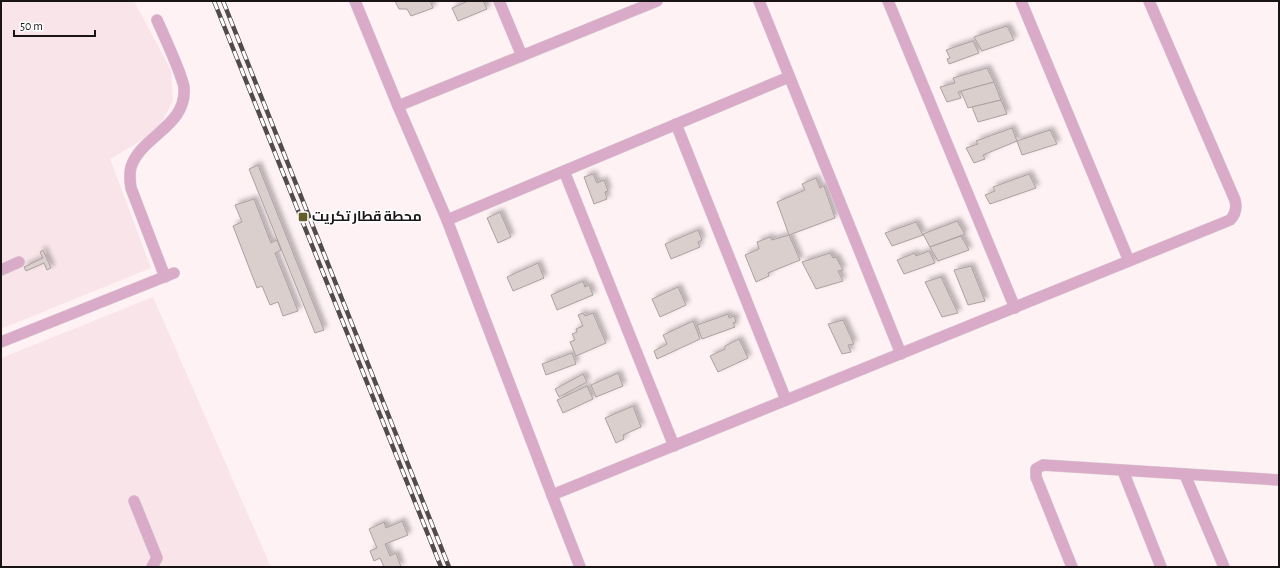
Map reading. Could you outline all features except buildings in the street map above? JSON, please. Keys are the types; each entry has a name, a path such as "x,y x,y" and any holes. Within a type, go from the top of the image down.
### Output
{"street":[{"path":"355,1 447,220 580,567"},
{"path":"499,1 522,56"},
{"path":"398,106 657,1"},
{"path":"758,1 901,354"},
{"path":"888,1 1015,308"},
{"path":"1021,1 1129,262"},
{"path":"552,495 1129,262 1226,222 1233,217 1236,209 1235,200 1149,1"},
{"path":"1,342 170,275 131,188 130,180 131,167 137,155 169,125 179,113 183,101 184,88 157,20"},
{"path":"447,220 788,77"},
{"path":"676,124 786,400"},
{"path":"564,171 674,446"},
{"path":"1,270 19,262"},
{"path":"1072,567 1036,477 1036,470 1043,465 1279,481"},
{"path":"1123,471 1161,567"},
{"path":"1185,475 1224,567"},
{"path":"134,501 157,558 152,567"}],"shaded area":[{"path":"1,1 134,1 171,70 173,101 156,132 110,159 151,268 1,329"},
{"path":"153,297 271,567 1,567 1,358"}],"railway":[{"path":"214,1 441,567"},
{"path":"223,1 449,567"}],"place":[{"name":"محطة قطار تكريت","path":"303,217"}]}
